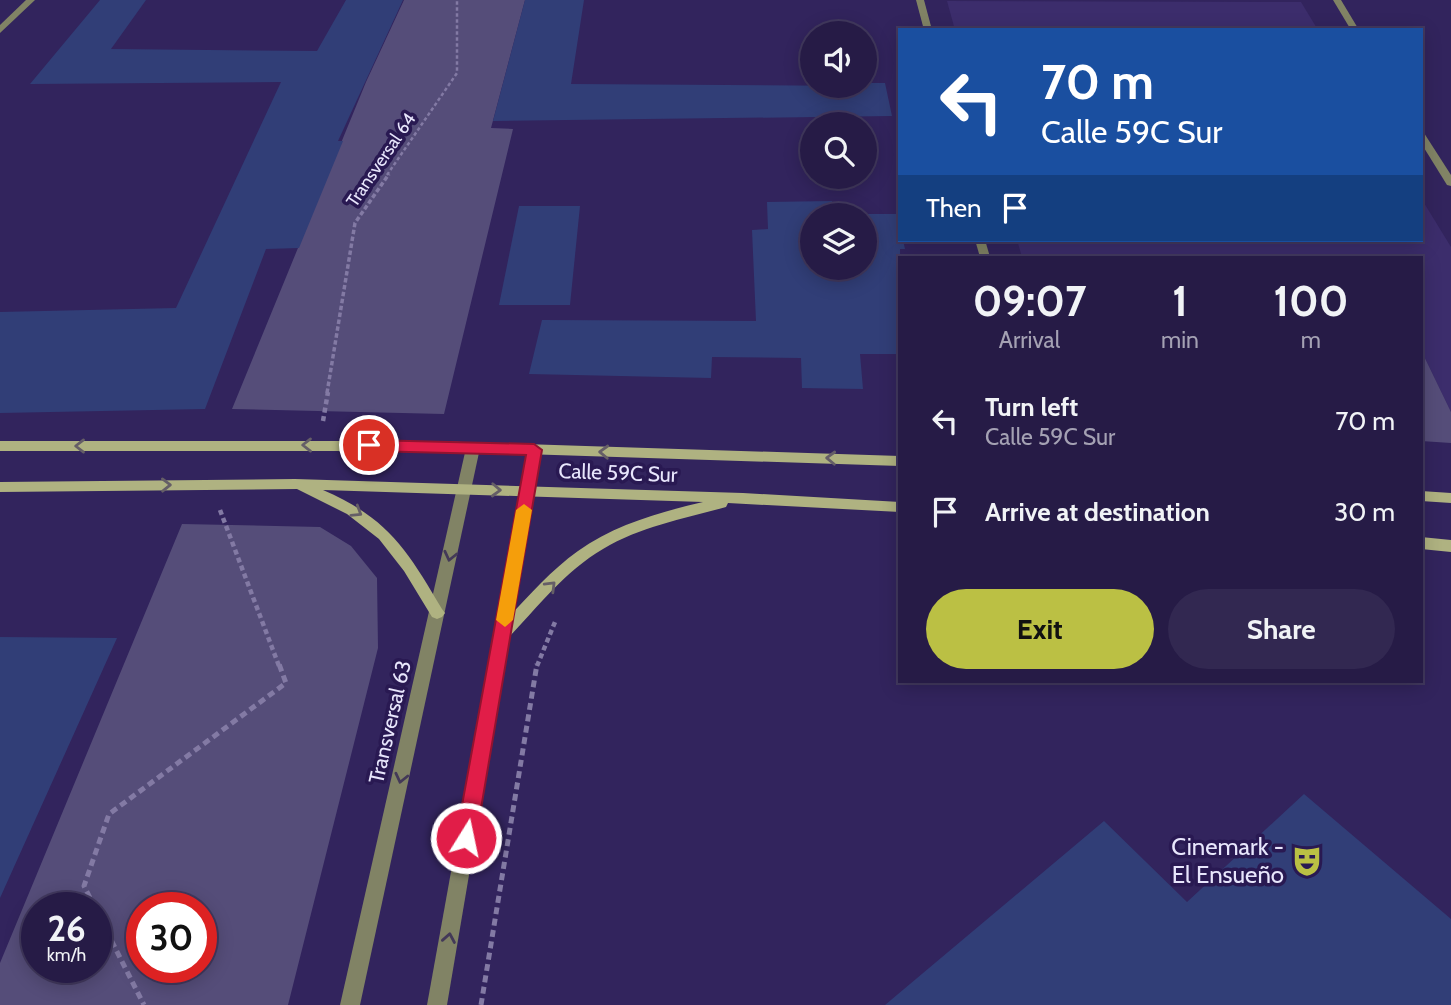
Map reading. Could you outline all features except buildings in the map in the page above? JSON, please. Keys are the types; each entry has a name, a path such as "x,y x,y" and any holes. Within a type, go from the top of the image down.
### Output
{"street":[{"path":"0,30 31,0"},
{"path":"920,0 927,28"},
{"path":"1337,0 1354,28"},
{"path":"1423,138 1451,183"},
{"name":"Calle 59C Sur","path":"0,446 473,448 898,461"},
{"name":"Transversal 63","path":"350,1005 473,448"},
{"path":"437,1005 534,450"},
{"path":"295,484 350,507 375,524 400,550 437,613"},
{"name":"Calle 59C Sur","path":"0,487 295,484 743,498 898,507"},
{"path":"1423,496 1451,498"},
{"path":"502,634 565,572 597,546 642,525 743,498"},
{"path":"1423,543 1451,546"}],"path":[{"name":"Transversal 64","path":"323,425 355,223 457,73 457,0"},
{"path":"87,892 84,886 109,814 286,683 220,510"},
{"path":"481,1005 539,655 561,609"},
{"path":"112,941 144,1005"}],"shaded area":[{"path":"404,0 525,0 491,128 513,129 444,414 232,409 366,82"},
{"path":"947,1 1301,2 1317,28 954,28"},
{"path":"1423,201 1451,247 1451,412 1423,354 1423,256 1022,256 1018,242 1423,242"},
{"path":"1423,354 1451,412 1451,443 1423,441"},
{"path":"182,524 320,527 351,546 377,578 378,648 288,1005 0,1005 0,963 21,912 21,983 112,983 112,892 29,892"}],"slow traffic":[{"path":"505,620 524,510"}],"place":[{"name":"Cinemark - El Ensueño","path":"1307,861"}],"route":[{"path":"369,445 534,450 466,838"}]}
